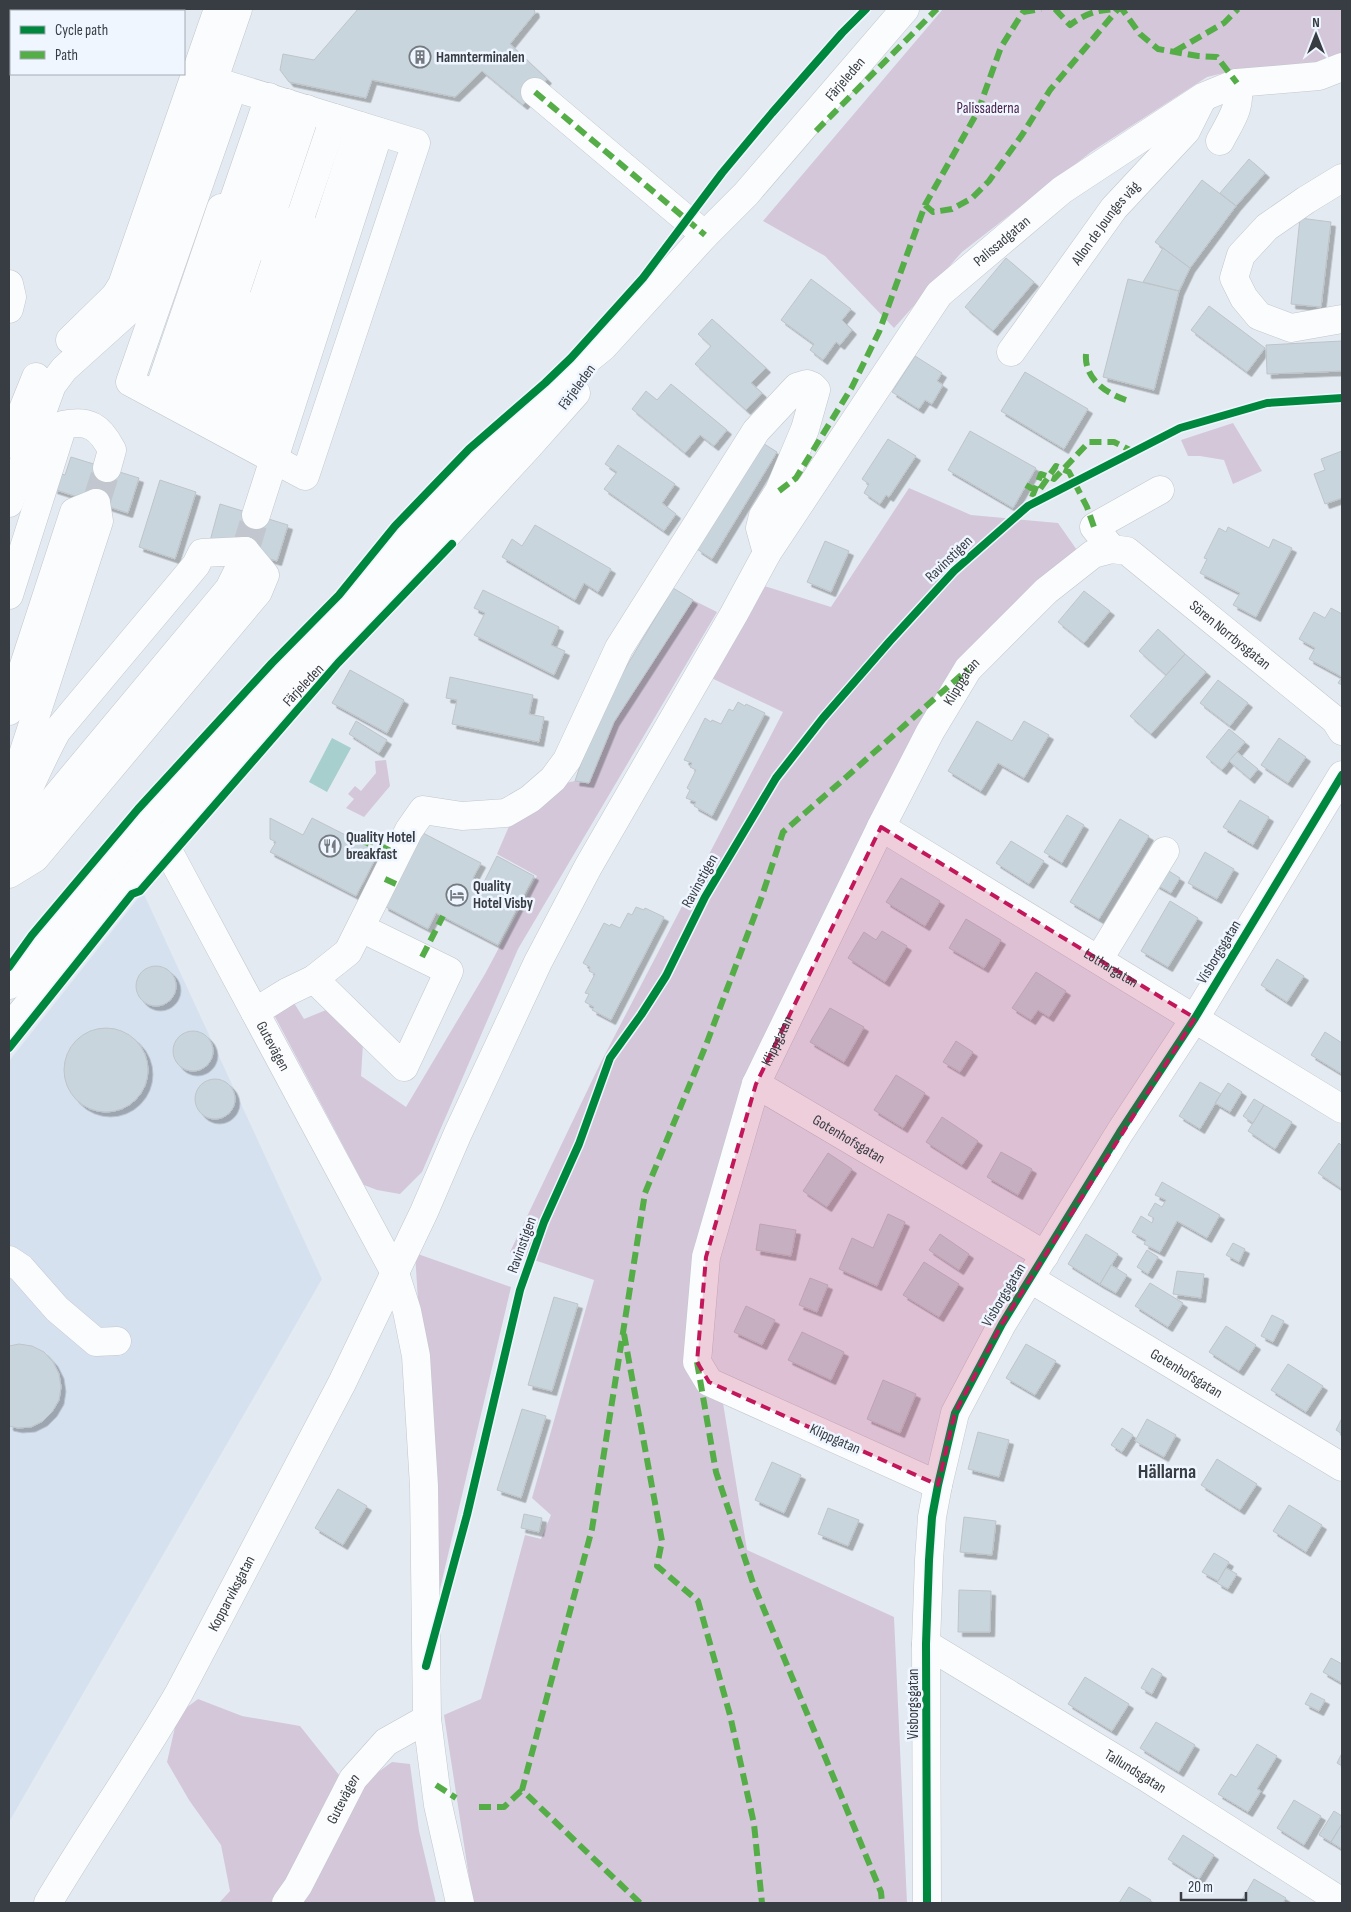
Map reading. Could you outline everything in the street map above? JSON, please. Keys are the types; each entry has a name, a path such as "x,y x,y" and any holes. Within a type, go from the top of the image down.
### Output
{"street":[{"path":"9,444 38,373 48,360 115,296 122,285 218,9"},
{"path":"215,427 305,476 416,143 315,112 238,9"},
{"name":"Färjeleden","path":"9,985 140,826 260,693 476,468 582,364 603,348 705,235 746,194 905,9"},
{"name":"Palissadgatan","path":"394,1273 538,962 588,866 734,614 767,553 939,294 1062,190 1203,97 1237,83 1319,76 1342,67"},
{"path":"1220,141 1235,113 1240,98 1237,83"},
{"path":"535,92 705,235"},
{"name":"Allon de Jounges väg","path":"1011,352 1114,208 1186,131 1203,97"},
{"path":"256,515 215,427 315,112"},
{"path":"215,427 315,112"},
{"path":"215,427 315,112"},
{"path":"215,427 315,112"},
{"path":"9,503 52,385 64,369 134,306 139,298 315,112"},
{"path":"1342,178 1267,227 1241,255 1234,278 1244,298 1259,316 1290,328 1342,319"},
{"path":"9,284 12,297 9,309"},
{"name":"Färjeleden","path":"9,1028 160,844 296,692 528,447 579,390 603,348"},
{"path":"255,1012 314,978 348,952 409,830 423,810 462,816 506,813 530,799 553,779 567,760 619,648 756,431 797,387 807,384 816,390 807,421 780,491 763,516 760,528 767,553"},
{"path":"9,555 48,439 63,424 77,421 92,425 105,436 112,450 107,468"},
{"path":"9,595 63,424"},
{"path":"1112,549 1094,527 1160,490"},
{"path":"9,650 55,508 96,503"},
{"path":"9,680 65,512 96,503"},
{"path":"9,711 74,512 96,503"},
{"path":"42,758 115,526 96,503"},
{"path":"9,768 96,503"},
{"path":"9,831 16,800 99,521 96,503"},
{"name":"Sören Norrbysgatan","path":"1112,549 1127,551 1335,720 1342,731"},
{"name":"Klippgatan","path":"938,1485 709,1382 697,1362 706,1257 756,1084 881,827 930,732 968,669 1046,591 1093,554 1112,549"},
{"path":"16,800 57,731 196,565 202,553 245,551"},
{"path":"16,800 211,573 216,558 245,551"},
{"path":"9,831 221,576 227,561 245,551"},
{"path":"9,853 229,589 241,565 245,551"},
{"path":"9,863 30,843 242,589 252,570 245,551"},
{"path":"9,874 35,858 258,592 265,575 245,551"},
{"name":"Visborgsgatan","path":"927,1903 926,1644 929,1560 932,1517 955,1413 1002,1324 1029,1278 1120,1132 1195,1018 1342,775"},
{"name":"Gutevägen","path":"140,826 171,856 394,1273 407,1311 416,1356 424,1486 427,1719 386,1742 353,1779 298,1886 286,1903"},
{"name":"Lothargatan","path":"881,827 1342,1109"},
{"path":"1099,959 1165,851"},
{"path":"314,978 404,1067 449,971 361,928"},
{"name":"Gotenhofsgatan","path":"756,1084 1045,1255"},
{"path":"9,1260 21,1268 57,1308 96,1342 117,1341"},
{"name":"Kopparviksgatan","path":"48,1903 152,1739 179,1692 342,1384 394,1273"},
{"name":"Gotenhofsgatan","path":"1029,1278 1342,1467"},
{"name":"Tallundsgatan","path":"926,1644 1144,1776 1342,1902"},
{"path":"427,1719 438,1805 460,1903"}],"highlighted area":[{"path":"881,827 1195,1018 1002,1324 955,1413 938,1485 709,1382 697,1362 706,1257 756,1084"}],"shaded area":[{"path":"332,738 351,748 327,792 309,782"},
{"path":"143,892 322,1279 9,1822 9,1061"}],"green space":[{"name":"Palissaderna","path":"943,9 1342,9 1342,55 1319,64 1236,70 1207,77 1091,152 962,252 894,328 825,256 763,221"},
{"path":"1233,423 1262,471 1233,484 1224,460 1188,456 1181,440"},
{"path":"909,488 971,515 1058,523 1079,553 1042,582 872,823 741,1085 696,1256 688,1363 722,1397 747,1550 894,1617 907,1903 473,1903 444,1715 481,1699 525,1535 541,1539 551,1515 532,1498 594,1280 510,1252 600,1064 783,712 703,674 758,584 831,607"},
{"path":"693,600 717,612 518,949 422,1172 400,1194 377,1190 364,1185 272,1011 291,998 304,1019 326,1010 363,1043 361,1076 406,1107 485,974 537,876 497,854 513,817 556,785 575,781"},
{"path":"386,760 390,786 364,817 346,808 354,799 348,794 355,786 361,791 376,773 375,761"},
{"path":"415,1253 511,1287 435,1610 431,1506"},
{"path":"198,1699 242,1716 300,1726 339,1775 370,1778 392,1762 410,1764 419,1831 436,1903 219,1903 230,1891 221,1845 189,1800 167,1762 178,1714"}],"building":[{"name":"Hamnterminalen","path":"358,9 534,9 535,13 510,44 547,79 523,105 482,71 455,97 372,80 366,98 289,82 280,70 283,54 314,60"},
{"path":"1249,159 1265,173 1236,206 1220,193"},
{"path":"1202,180 1236,206 1190,268 1155,242"},
{"path":"1300,218 1331,222 1321,307 1291,304"},
{"path":"1163,248 1190,268 1179,291 1143,282"},
{"path":"1006,258 1034,282 993,331 965,307"},
{"path":"811,279 851,309 842,320 852,330 840,345 836,342 823,360 810,350 814,344 781,320"},
{"path":"1128,279 1179,291 1154,390 1103,377"},
{"path":"1209,306 1265,348 1247,372 1191,330"},
{"path":"712,319 766,368 751,383 762,393 746,410 695,364 711,346 698,334"},
{"path":"1342,341 1342,371 1267,374 1266,345"},
{"path":"915,356 942,373 937,381 943,385 932,404 925,400 919,409 892,392"},
{"path":"1025,372 1088,409 1064,449 1001,411"},
{"path":"671,384 727,430 714,446 700,435 685,453 632,409 646,391 657,400"},
{"path":"970,431 1036,468 1013,508 948,470"},
{"path":"888,439 916,456 889,497 886,495 880,504 864,493 869,484 862,479"},
{"path":"761,442 777,452 712,559 697,549"},
{"path":"618,445 675,484 662,503 676,514 664,531 604,489 617,472 605,464"},
{"path":"1342,451 1342,498 1325,504 1314,474 1325,470 1321,459"},
{"path":"71,457 139,478 128,513 53,489 58,473 65,475"},
{"path":"160,480 196,492 175,559 139,547"},
{"path":"220,504 288,525 277,561 210,541"},
{"path":"535,525 611,569 598,592 584,583 575,600 502,557 512,539 522,546"},
{"path":"1228,527 1269,548 1273,539 1292,548 1256,617 1233,605 1240,593 1200,573 1207,559 1204,558 1219,528 1226,532"},
{"path":"825,541 849,551 831,592 807,582"},
{"path":"673,588 693,600 614,722 589,783 575,781 597,716"},
{"path":"483,590 559,627 551,645 565,651 554,675 474,635 485,613 474,608"},
{"path":"1084,591 1110,611 1084,643 1058,622"},
{"path":"1331,608 1342,614 1342,677 1309,659 1315,648 1299,639 1314,612 1325,618"},
{"path":"1158,629 1185,654 1166,675 1139,651"},
{"path":"1185,654 1206,672 1151,734 1130,716"},
{"path":"350,670 404,700 387,733 332,703"},
{"path":"450,677 533,695 529,714 544,717 539,742 452,724 457,700 446,698"},
{"path":"1342,677 1342,685 1338,683"},
{"path":"1218,680 1248,703 1230,726 1200,703"},
{"path":"738,702 765,713 712,816 694,806 696,802 686,798 690,790 687,788 696,770 690,767 692,763 684,760 705,718 711,722 712,720 721,724 729,709 733,711"},
{"path":"356,721 387,740 379,753 349,734"},
{"path":"977,721 1012,741 1024,721 1049,735 1024,778 998,763 981,791 948,771"},
{"path":"1229,729 1245,742 1222,770 1206,757"},
{"path":"1279,738 1306,757 1288,783 1261,765"},
{"path":"1237,752 1258,769 1250,779 1229,761"},
{"path":"1240,800 1269,817 1253,845 1223,827"},
{"path":"1067,815 1084,825 1062,863 1044,852"},
{"path":"270,818 303,835 312,818 379,852 356,896 270,852 276,842 270,839"},
{"path":"1120,819 1149,836 1099,919 1070,902"},
{"name":"Quality Hotel Visby","path":"423,833 481,863 473,878 483,884 497,856 534,876 498,945 436,913 428,929 384,906"},
{"path":"1011,841 1044,861 1029,884 996,863"},
{"path":"1205,852 1234,869 1217,899 1188,883"},
{"path":"1164,868 1180,878 1171,893 1155,884"},
{"path":"901,878 940,901 925,926 886,902"},
{"path":"1170,901 1198,918 1168,967 1141,951"},
{"path":"636,907 644,910 645,908 664,917 611,1020 592,1010 594,1007 585,1002 589,994 585,993 595,974 589,971 590,967 583,963 604,923 620,928 628,913 632,915"},
{"path":"966,919 1001,940 984,968 949,948"},
{"path":"882,931 907,946 885,982 848,958 864,932 876,940"},
{"path":"1277,959 1304,976 1287,1002 1261,985"},
{"path":"160,966 167,969 173,975 176,986 175,994 167,1003 160,1006 152,1006 145,1003 137,994 136,982 139,975 148,967"},
{"path":"1036,972 1066,991 1049,1017 1038,1010 1031,1020 1012,1008"},
{"path":"830,1008 864,1027 844,1062 810,1042"},
{"path":"106,1028 122,1031 136,1040 145,1054 148,1070 145,1086 136,1100 122,1109 106,1112 90,1109 76,1100 67,1086 64,1070 67,1054 76,1040 90,1031"},
{"path":"197,1031 204,1034 210,1040 213,1051 212,1059 204,1068 197,1071 189,1071 182,1068 174,1059 173,1047 176,1040 185,1032"},
{"path":"1325,1032 1342,1043 1342,1074 1311,1055"},
{"path":"956,1041 973,1052 960,1072 943,1062"},
{"path":"896,1075 925,1093 903,1128 874,1110"},
{"path":"219,1079 226,1082 232,1088 235,1099 234,1107 226,1116 219,1119 211,1119 204,1116 196,1107 195,1095 198,1088 207,1080"},
{"path":"1200,1082 1221,1094 1200,1129 1179,1116"},
{"path":"1228,1083 1242,1092 1230,1112 1215,1103"},
{"path":"1254,1099 1264,1105 1253,1123 1243,1116"},
{"path":"1264,1105 1292,1122 1275,1149 1248,1131"},
{"path":"942,1117 978,1141 962,1165 926,1142"},
{"path":"1339,1143 1342,1146 1342,1189 1318,1173"},
{"path":"1001,1152 1032,1169 1018,1195 987,1177"},
{"path":"828,1153 852,1169 827,1207 803,1191"},
{"path":"1162,1182 1220,1215 1207,1238 1177,1221 1160,1252 1144,1244 1146,1240 1132,1232 1141,1216 1152,1223 1154,1218 1148,1215 1155,1203 1162,1207 1166,1200 1155,1195"},
{"path":"888,1214 905,1222 877,1286 839,1269 852,1238 873,1248"},
{"path":"760,1224 796,1230 791,1256 756,1250"},
{"path":"940,1234 969,1254 959,1270 929,1250"},
{"path":"1086,1234 1118,1254 1100,1284 1068,1264"},
{"path":"1233,1243 1245,1249 1239,1262 1226,1255"},
{"path":"1147,1250 1158,1257 1148,1274 1137,1267"},
{"path":"924,1262 959,1284 939,1317 903,1295"},
{"path":"1111,1265 1127,1275 1116,1293 1100,1284"},
{"path":"1177,1271 1204,1274 1201,1298 1173,1294"},
{"path":"810,1278 828,1285 817,1312 799,1305"},
{"path":"1150,1283 1183,1303 1168,1327 1135,1306"},
{"path":"554,1297 578,1304 552,1391 528,1385"},
{"path":"746,1306 775,1320 762,1345 734,1332"},
{"path":"1272,1315 1284,1321 1273,1342 1261,1336"},
{"path":"1226,1326 1256,1345 1239,1371 1209,1352"},
{"path":"802,1332 844,1352 831,1380 788,1360"},
{"path":"19,1344 32,1346 44,1352 53,1362 59,1374 61,1387 59,1400 52,1412 43,1421 31,1427 18,1428 9,1426 9,1346"},
{"path":"1026,1344 1056,1361 1035,1395 1006,1378"},
{"path":"1288,1364 1323,1386 1306,1412 1271,1390"},
{"path":"883,1380 916,1394 900,1433 867,1419"},
{"path":"522,1409 546,1416 521,1498 497,1490"},
{"path":"1342,1418 1342,1434 1336,1430"},
{"path":"1147,1419 1176,1435 1164,1457 1135,1441"},
{"path":"1122,1428 1133,1435 1122,1452 1111,1445"},
{"path":"978,1432 1009,1440 999,1477 968,1469"},
{"path":"1217,1459 1257,1484 1240,1510 1201,1485"},
{"path":"772,1462 801,1475 784,1513 755,1500"},
{"path":"338,1489 367,1506 343,1545 315,1528"},
{"path":"1289,1505 1322,1525 1306,1552 1273,1531"},
{"path":"828,1508 859,1520 848,1546 818,1534"},
{"path":"524,1514 542,1518 539,1532 521,1528"},
{"path":"964,1517 996,1521 992,1555 960,1552"},
{"path":"1214,1553 1229,1562 1218,1581 1202,1572"},
{"path":"1226,1568 1237,1574 1228,1589 1217,1583"},
{"path":"959,1590 991,1591 990,1632 958,1632"},
{"path":"1331,1658 1342,1664 1342,1683 1323,1672"},
{"path":"1152,1668 1162,1674 1152,1694 1141,1688"},
{"path":"1085,1677 1129,1704 1112,1731 1068,1704"},
{"path":"1311,1693 1325,1700 1319,1711 1305,1704"},
{"path":"1156,1722 1195,1745 1179,1772 1140,1748"},
{"path":"1257,1744 1277,1756 1257,1789 1261,1791 1248,1812 1218,1794 1231,1774 1236,1777"},
{"path":"1342,1753 1342,1766 1337,1763"},
{"path":"1294,1800 1321,1816 1304,1845 1277,1828"},
{"path":"1334,1811 1342,1816 1342,1824 1331,1842 1319,1835"},
{"path":"1342,1824 1342,1849 1331,1842"},
{"path":"1183,1835 1214,1855 1199,1879 1168,1859"},
{"path":"1254,1879 1286,1898 1283,1903 1240,1903"},
{"path":"1129,1887 1151,1900 1149,1903 1119,1903"}],"tunnel":[{"path":"96,503 107,468"},
{"path":"245,551 256,515"}],"marked path":[{"path":"816,131 937,9"},
{"path":"779,491 796,478 852,387 879,332 925,205 978,111 1001,47 1025,9"},
{"path":"1023,12 1041,9"},
{"path":"1055,9 1070,25 1094,12 1122,9 1140,34 1158,49 1198,56 1217,57 1237,83"},
{"path":"925,205 933,212 952,209 972,198 989,181 1022,135 1050,90 1118,9"},
{"path":"1175,51 1224,23 1238,9"},
{"path":"535,92 705,235"},
{"path":"1086,354 1088,370 1097,383 1104,389 1126,400"},
{"path":"1032,497 1041,474 1054,479 1089,442 1114,442 1134,452"},
{"path":"1026,485 1038,492 1056,466 1069,472 1087,507 1094,527"},
{"path":"640,1903 522,1790 592,1529 645,1193 706,1045 762,896 783,832 968,669"},
{"path":"365,845 368,840 397,854"},
{"path":"385,879 396,884"},
{"path":"422,957 443,916"},
{"path":"624,1334 662,1541 657,1566 698,1601 730,1715 754,1824 762,1903"},
{"path":"697,1362 716,1472 753,1583 881,1892 882,1903"},
{"path":"436,1785 456,1798"},
{"path":"479,1807 504,1807 522,1790"}],"cycle path":[{"path":"9,967 32,935 138,809 272,663 339,595 395,526 469,449 571,358 643,278 722,173 842,33 866,9"},
{"name":"Ravinstigen","path":"426,1666 467,1515 520,1290 544,1222 579,1144 610,1058 666,976 705,897 776,778 823,718 954,571 1028,506 1180,428 1267,403 1342,398"},
{"path":"9,1048 132,894 140,891 338,663 452,544"},
{"path":"927,1903 926,1644 929,1560 932,1517 955,1413 1002,1324 1120,1132 1195,1018 1342,775"}],"place":[{"name":"Hamnterminalen","path":"420,57"},
{"name":"Quality Hotel breakfast","path":"330,846"},
{"name":"Quality Hotel Visby","path":"457,895"}],"district":[{"name":"Hällarna","path":"1167,1472"}]}
